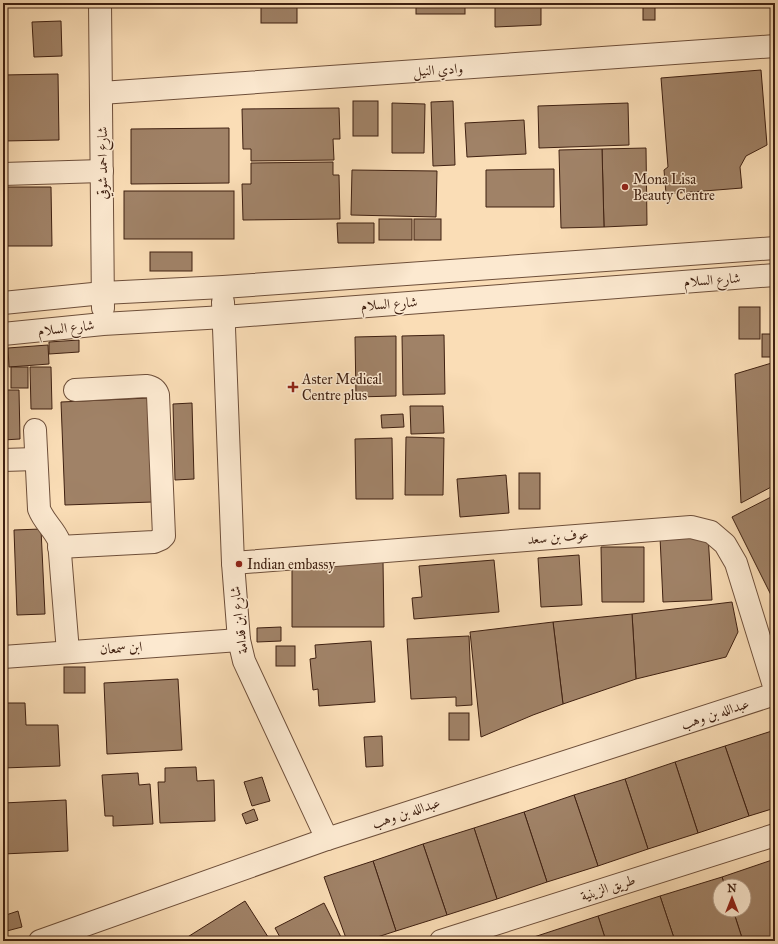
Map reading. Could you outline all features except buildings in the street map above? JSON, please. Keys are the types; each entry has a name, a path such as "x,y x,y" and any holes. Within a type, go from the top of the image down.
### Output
{"street":[{"name":"شارع احمد شوقي","path":"100,3 103,324"},
{"name":"وادي النيل","path":"101,93 775,46"},
{"path":"3,174 102,172"},
{"name":"شارع السلام","path":"3,303 103,293 223,287 775,248"},
{"path":"456,271 459,299"},
{"name":"شارع السلام","path":"3,334 103,324 224,317 775,275"},
{"name":"شارع ابن قدامة","path":"223,287 233,563 239,640 244,661 327,839"},
{"path":"59,548 154,542 162,539 164,532 157,391 154,388 146,386 75,390"},
{"path":"34,430 39,509 42,518 57,535 59,541 68,652"},
{"path":"3,460 36,459"},
{"name":"عوف بن سعد","path":"233,563 691,527 711,532 725,544 736,563 775,689"},
{"name":"ابن سمعان","path":"3,657 239,640"},
{"name":"عبدالله بن وهب","path":"40,941 327,839 775,694"},
{"name":"طريق الزينية","path":"441,941 775,834"}],"place":[{"name":"Mona Lisa Beauty Centre","path":"625,187"},
{"name":"Aster Medical Centre plus","path":"293,387"},
{"name":"Indian embassy","path":"239,564"}]}
